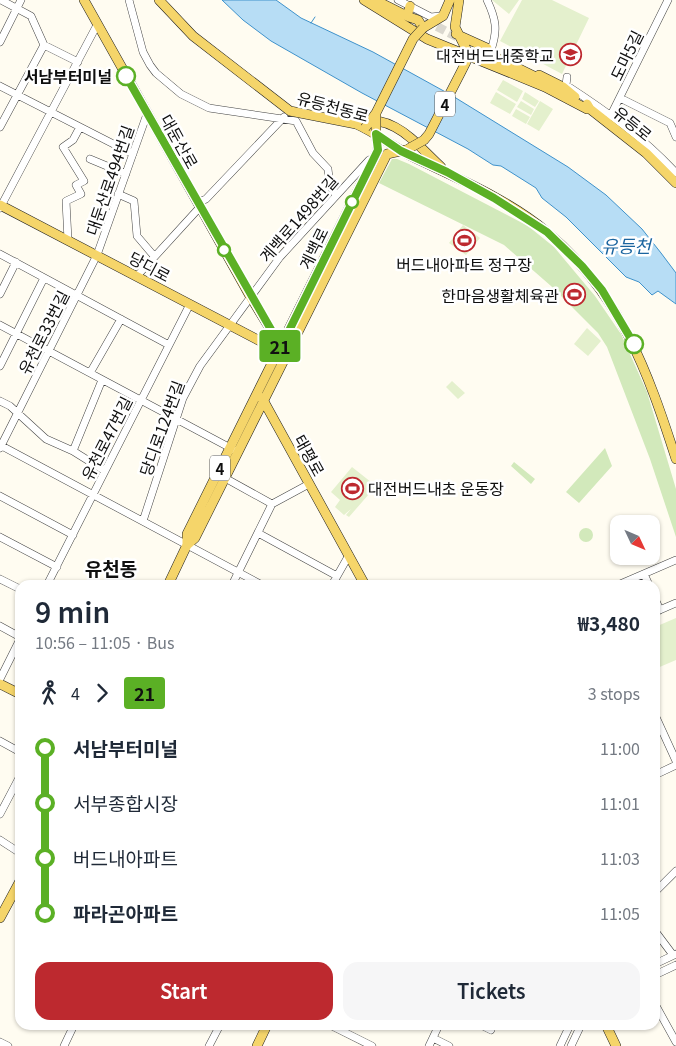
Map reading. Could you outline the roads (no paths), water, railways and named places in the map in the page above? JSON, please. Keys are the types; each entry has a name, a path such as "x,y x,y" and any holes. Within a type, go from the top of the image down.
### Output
{"main road":[{"name":"대둔산로","path":"84,0 198,205 282,350"},
{"name":"유등천동로","path":"159,0 193,36 290,111 338,120 365,128 526,216 547,232 582,266 602,290 641,358 676,459"},
{"path":"364,0 428,39 545,87"},
{"path":"375,0 400,8 421,22 423,28"},
{"path":"385,0 408,13 410,6"},
{"path":"446,12 450,0"},
{"path":"459,0 454,19 456,34 471,47 545,87"},
{"name":"계백로","path":"187,545 187,534 234,450 264,402 282,350 378,150 376,112 413,39 423,28 440,19 446,12"},
{"path":"471,47 491,50 563,87 575,97"},
{"name":"유등로","path":"471,47 575,97 588,104 590,108"},
{"name":"계백로","path":"170,580 187,545 195,538 224,478 258,391 387,154 404,150 424,140 429,134 462,72 471,47"},
{"name":"유등로","path":"545,87 609,118 676,183"},
{"path":"365,128 376,112"},
{"path":"338,120 376,120 391,124 402,130 447,172"},
{"name":"당디로","path":"0,206 282,350"},
{"name":"태평로","path":"258,391 362,580"},
{"path":"0,684 15,692"},
{"path":"0,918 15,890"},
{"path":"257,1046 265,1030"},
{"path":"608,1030 616,1046"}],"street":[{"path":"1,0 31,16 44,44 78,62"},
{"path":"0,42 21,0"},
{"path":"129,0 137,34 146,59 156,73 181,94 208,108 296,121 313,153 328,168 330,186 336,195"},
{"path":"487,0 496,19 496,33 491,50"},
{"path":"668,0 676,4"},
{"name":"도마5길","path":"609,118 668,0"},
{"path":"400,8 410,6 431,17 440,16 446,12"},
{"path":"0,206 97,25"},
{"path":"0,127 44,44"},
{"path":"567,77 566,85 658,153 676,173"},
{"path":"0,86 133,154"},
{"path":"620,98 673,122 676,137"},
{"path":"138,276 198,205 206,199 290,111"},
{"name":"대둔산로494번길","path":"97,255 147,114"},
{"path":"68,240 66,201 81,194 76,186 84,181 63,147 73,140 80,127"},
{"path":"90,159 126,174"},
{"name":"계백로1498번길","path":"250,296 280,257 369,160"},
{"path":"118,194 134,201 137,236 154,256"},
{"path":"0,254 169,345"},
{"name":"유천로33번길","path":"0,446 97,255"},
{"path":"0,294 16,262"},
{"path":"0,366 44,278"},
{"path":"229,324 250,296"},
{"name":"유천로47번길","path":"50,580 190,304"},
{"path":"90,373 121,319"},
{"name":"당디로124번길","path":"143,521 183,398 196,374 229,324"},
{"path":"0,325 234,450"},
{"path":"73,451 102,380"},
{"path":"0,401 18,413 46,439 73,451 105,471"},
{"path":"0,446 253,580"},
{"path":"224,478 272,504"},
{"path":"235,580 272,504 309,484"},
{"path":"0,496 73,535"},
{"path":"258,533 337,576"},
{"path":"0,537 57,567"},
{"path":"335,580 349,555"},
{"path":"630,580 676,560"},
{"path":"644,574 647,580"},
{"path":"0,578 15,586"},
{"path":"660,610 676,603"},
{"path":"0,626 15,635"},
{"path":"0,679 15,648"},
{"path":"660,726 676,763 660,772"},
{"path":"1,743 15,750"},
{"path":"0,814 15,786"},
{"path":"0,840 15,850"},
{"path":"660,887 676,871"},
{"path":"660,937 674,955 660,962"},
{"path":"660,973 676,965"},
{"path":"660,1013 676,1042"},
{"path":"64,1046 72,1030"},
{"path":"209,1046 217,1030"},
{"path":"340,1030 372,1046"},
{"path":"429,1046 437,1030"},
{"path":"560,1046 568,1030"},
{"path":"571,1046 578,1030"},
{"path":"576,1035 580,1030"},
{"path":"433,1038 449,1046"},
{"path":"0,1042 8,1046"}],"water":[{"name":"유등천","path":"222,0 276,0 301,18 373,52 451,95 568,167 606,195 642,229 661,253 676,273 676,304 658,291 652,295 639,282 626,277 566,217 542,198 536,188 501,166 493,165 468,149 362,93 271,41 243,20"}],"waterway":[{"path":"311,23 315,17"}],"tunnel":[{"path":"413,14 461,39"}],"place":[{"name":"대전버드내중학교","path":"570,55"},
{"name":"서남부터미널","path":"126,76"},
{"name":"버드내아파트 정구장","path":"464,240"},
{"name":"한마음생활체육관","path":"575,295"},
{"name":"대전버드내초 운동장","path":"352,488"}],"district":[{"name":"유천동","path":"111,567"}]}
